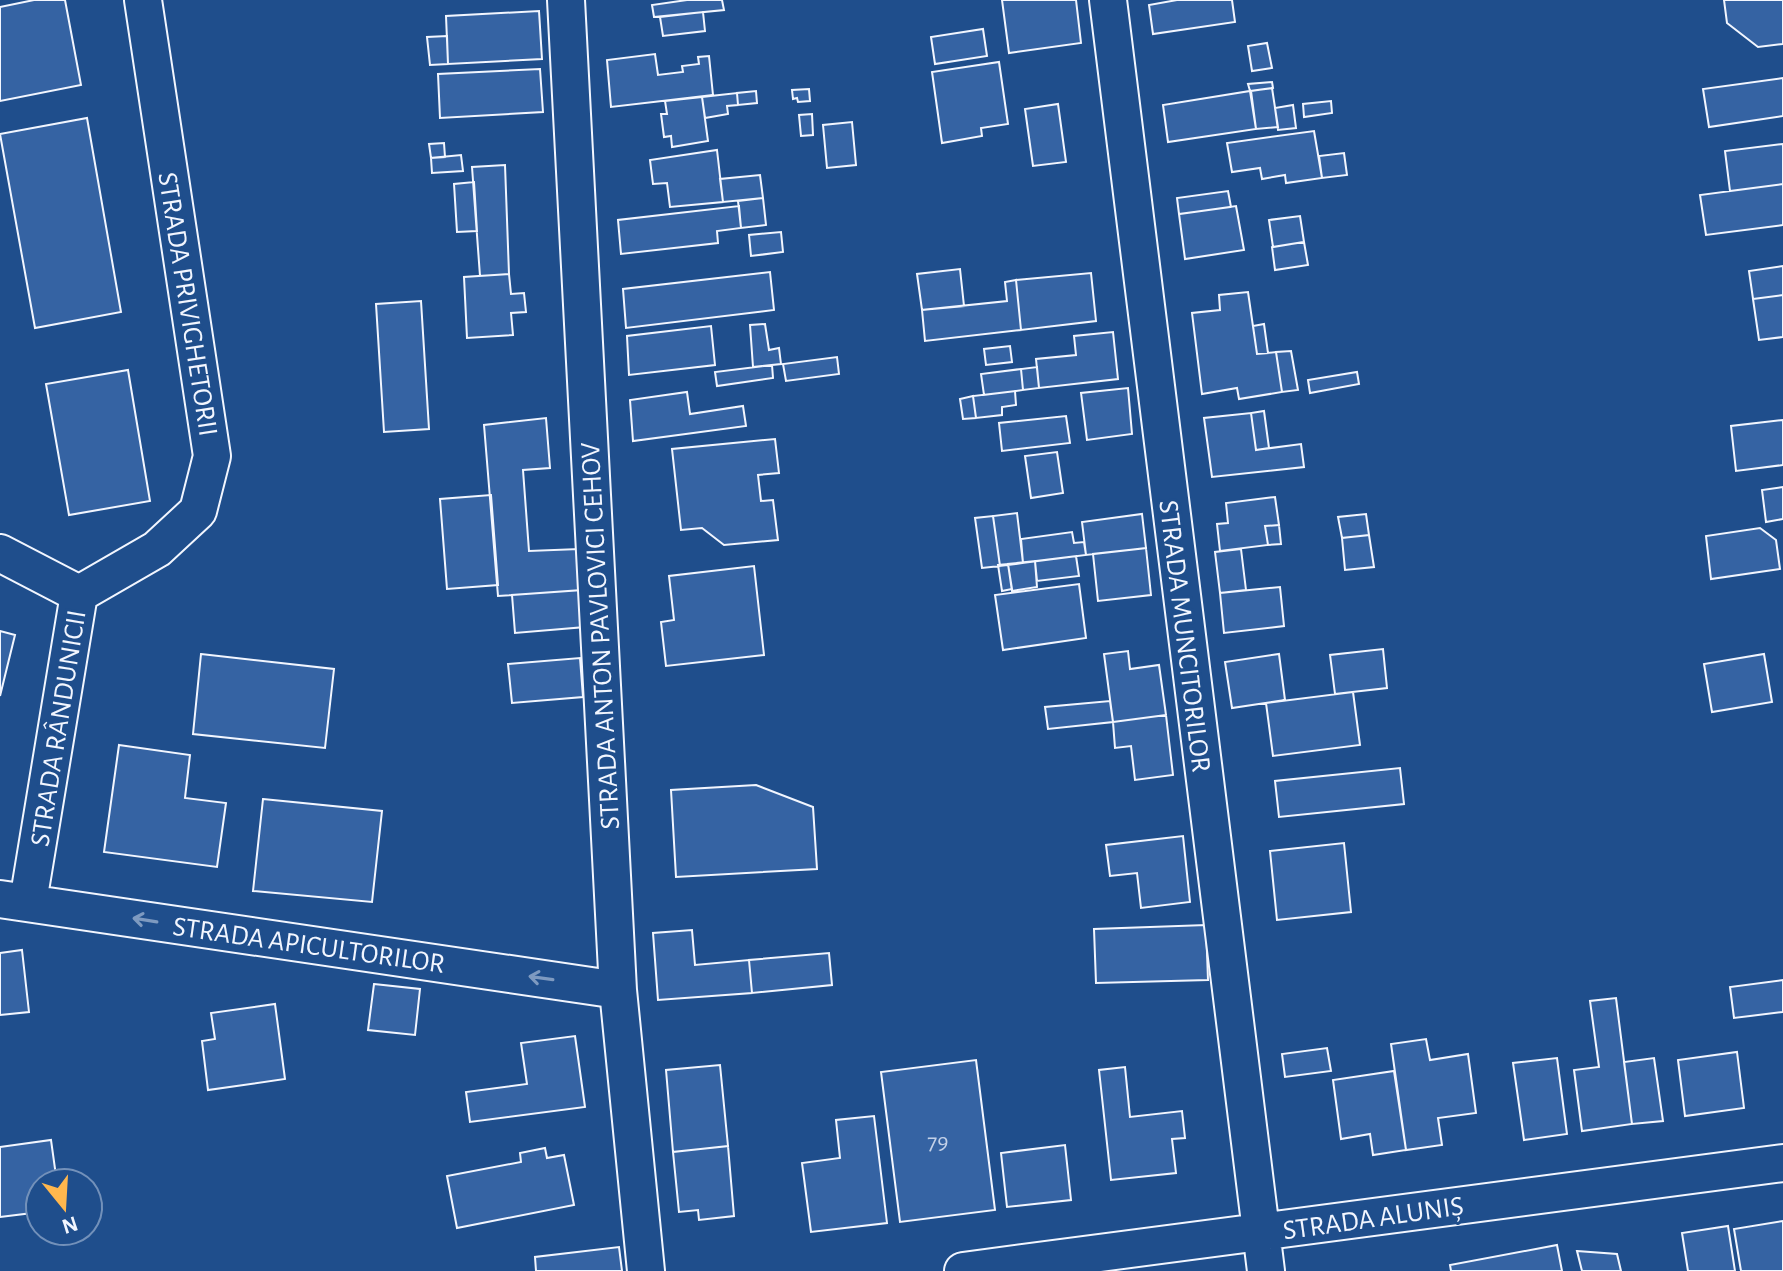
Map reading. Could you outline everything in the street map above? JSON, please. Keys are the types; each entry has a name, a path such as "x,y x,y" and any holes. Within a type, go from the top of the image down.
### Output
{"street":[{"name":"STRADA PRIVIGHETORII","path":"79,594 157,549 198,511 212,456 143,0"},
{"name":"STRADA ANTON PAVLOVICI CEHOV","path":"566,0 618,990 646,1271"},
{"name":"STRADA MUNCITORILOR","path":"1108,0 1266,1271"},
{"name":"STRADA RÂNDUNICII","path":"0,553 79,594 14,900"},
{"name":"STRADA APICULTORILOR","path":"14,900 618,990"},
{"name":"STRADA ALUNIȘ","path":"963,1271 1783,1163"}],"building":[{"path":"34,0 65,0 81,85 0,101 0,7"},
{"path":"687,0 722,0 724,10 654,17 652,5"},
{"path":"1002,0 1076,0 1081,43 1009,53"},
{"path":"1177,0 1232,0 1235,22 1153,34 1149,5"},
{"path":"1724,0 1783,0 1783,44 1758,47 1727,23"},
{"path":"539,11 542,59 448,64 446,16"},
{"path":"703,12 705,31 663,36 660,17"},
{"path":"983,29 987,56 935,64 931,37"},
{"path":"447,36 448,64 430,65 427,37"},
{"path":"1267,43 1272,68 1252,71 1248,46"},
{"path":"655,54 658,75 683,72 682,66 699,64 698,57 709,56 713,95 611,107 607,60"},
{"path":"999,62 1008,124 981,128 982,136 942,143 932,72"},
{"path":"540,69 543,112 440,118 438,74"},
{"path":"1783,78 1783,116 1709,127 1703,89"},
{"path":"1272,82 1273,88 1250,91 1248,84"},
{"path":"1272,88 1278,127 1256,129 1251,91"},
{"path":"809,89 810,101 793,99 792,90"},
{"path":"756,91 757,103 738,105 737,93"},
{"path":"1250,91 1256,129 1168,142 1163,105"},
{"path":"737,93 738,105 727,106 728,114 705,118 702,97"},
{"path":"702,97 708,141 672,147 671,136 664,137 661,114 667,114 665,101"},
{"path":"1331,101 1332,113 1304,117 1303,104"},
{"path":"1058,104 1066,162 1033,166 1025,109"},
{"path":"1293,105 1296,128 1278,130 1275,108"},
{"path":"812,114 813,135 801,136 799,115"},
{"path":"87,118 121,312 35,328 0,134"},
{"path":"852,122 856,165 827,168 823,125"},
{"path":"1314,131 1322,178 1286,183 1285,175 1262,179 1260,168 1232,172 1227,143"},
{"path":"444,143 445,157 431,158 429,144"},
{"path":"1783,144 1783,184 1730,191 1725,151"},
{"path":"717,150 723,202 670,207 667,183 653,184 650,160"},
{"path":"1344,153 1347,175 1322,178 1319,156"},
{"path":"461,155 463,171 432,173 431,158"},
{"path":"505,165 509,274 480,276 472,167"},
{"path":"760,175 763,198 723,202 720,179"},
{"path":"474,182 477,231 457,232 454,184"},
{"path":"1783,184 1783,225 1706,235 1700,195"},
{"path":"1228,191 1231,207 1179,214 1177,198"},
{"path":"763,198 766,225 741,228 738,201"},
{"path":"739,206 741,228 717,231 718,243 621,254 618,220"},
{"path":"1236,206 1244,250 1185,259 1179,214"},
{"path":"1300,216 1304,242 1273,247 1269,220"},
{"path":"781,232 783,252 751,256 749,235"},
{"path":"1304,242 1308,265 1275,270 1272,247"},
{"path":"1783,266 1783,295 1753,299 1749,271"},
{"path":"960,269 964,306 922,310 917,274"},
{"path":"770,272 774,310 626,328 623,289"},
{"path":"1091,273 1096,321 1021,330 1016,280"},
{"path":"509,274 511,294 524,293 526,312 511,313 513,335 467,338 464,277"},
{"path":"1016,280 1021,330 925,341 922,310 1007,301 1005,282"},
{"path":"1248,292 1257,354 1276,352 1282,392 1239,399 1237,388 1202,394 1192,313 1220,310 1219,295"},
{"path":"1783,295 1783,337 1759,340 1753,299"},
{"path":"421,301 429,429 384,432 376,304"},
{"path":"765,324 769,350 779,348 781,364 753,367 750,325"},
{"path":"1264,324 1268,353 1257,354 1253,326"},
{"path":"711,326 715,365 629,375 627,336"},
{"path":"1113,332 1118,379 1039,388 1036,359 1076,355 1074,336"},
{"path":"1010,346 1012,362 986,365 984,349"},
{"path":"1291,351 1298,390 1282,392 1276,352"},
{"path":"837,357 839,374 786,381 783,364"},
{"path":"772,365 773,378 717,386 715,372"},
{"path":"1037,367 1039,388 1023,390 1021,369"},
{"path":"1021,369 1023,390 984,395 981,374"},
{"path":"128,370 150,501 69,515 46,384"},
{"path":"1357,372 1359,384 1310,393 1308,380"},
{"path":"1128,388 1132,434 1087,440 1081,393"},
{"path":"1015,391 1016,405 1002,407 1002,415 976,418 973,396"},
{"path":"687,392 690,414 743,406 746,426 633,441 630,400"},
{"path":"973,396 976,418 963,419 960,399"},
{"path":"1264,411 1269,448 1256,450 1251,413"},
{"path":"1251,413 1256,450 1301,444 1304,467 1212,477 1204,418"},
{"path":"1066,416 1070,443 1002,451 999,423"},
{"path":"546,418 550,468 523,470 529,551 579,549 582,590 498,596 484,425"},
{"path":"1783,420 1783,465 1736,471 1731,426"},
{"path":"775,439 779,473 758,475 761,501 773,500 778,540 724,545 702,528 681,530 672,449"},
{"path":"1057,452 1063,493 1031,498 1025,456"},
{"path":"1783,487 1783,519 1766,522 1762,490"},
{"path":"491,495 498,585 447,589 440,499"},
{"path":"1275,497 1279,525 1265,526 1268,545 1220,551 1217,524 1228,523 1226,503"},
{"path":"1017,513 1023,563 1000,566 993,516"},
{"path":"1142,514 1146,548 1086,555 1082,522"},
{"path":"1366,514 1369,535 1342,538 1338,517"},
{"path":"993,516 1000,566 982,568 975,518"},
{"path":"1279,525 1281,544 1268,545 1265,526"},
{"path":"1760,528 1776,540 1780,569 1711,579 1706,536"},
{"path":"1072,532 1074,543 1084,542 1086,555 1023,563 1021,539"},
{"path":"1369,535 1374,567 1345,570 1342,538"},
{"path":"1146,548 1151,595 1098,601 1093,554"},
{"path":"1241,549 1246,590 1220,593 1215,552"},
{"path":"1076,556 1079,576 1037,581 1035,561"},
{"path":"1035,561 1037,587 1012,591 1008,564"},
{"path":"1008,564 1012,589 1002,591 998,565"},
{"path":"754,566 764,655 666,666 661,622 674,620 669,576"},
{"path":"1079,584 1086,638 1003,650 995,595"},
{"path":"1280,587 1284,626 1224,633 1220,593"},
{"path":"582,590 585,627 515,633 512,595"},
{"path":"0,631 15,635 0,696"},
{"path":"1383,649 1387,688 1335,694 1330,655"},
{"path":"1128,651 1130,669 1159,665 1166,715 1113,722 1104,654"},
{"path":"201,654 334,669 325,748 193,734"},
{"path":"1279,654 1285,700 1232,708 1225,662"},
{"path":"1764,654 1772,702 1712,712 1704,664"},
{"path":"580,658 583,697 512,703 508,664"},
{"path":"1353,692 1360,745 1273,756 1266,703"},
{"path":"1110,701 1113,722 1048,729 1045,707"},
{"path":"1166,715 1173,775 1135,780 1131,746 1115,748 1113,722"},
{"path":"119,745 190,755 185,798 226,803 217,867 104,852"},
{"path":"1400,768 1404,804 1279,817 1275,781"},
{"path":"756,785 813,807 817,869 676,877 671,790"},
{"path":"263,799 382,811 372,902 253,891"},
{"path":"1183,836 1190,902 1141,908 1137,873 1110,876 1106,845"},
{"path":"1344,843 1351,912 1277,920 1270,851"},
{"path":"1206,925 1208,980 1096,983 1094,929"},
{"path":"692,930 695,965 749,960 752,993 658,1000 653,933"},
{"path":"22,950 29,1012 0,1015 0,953"},
{"path":"829,953 832,985 752,993 749,960"},
{"path":"1783,980 1783,1012 1734,1018 1730,987"},
{"path":"374,984 420,989 415,1035 368,1030"},
{"path":"1616,998 1632,1124 1582,1131 1574,1070 1599,1067 1590,1001"},
{"path":"275,1004 285,1079 208,1090 202,1041 215,1039 211,1013"},
{"path":"575,1036 585,1107 470,1122 466,1092 527,1084 521,1043"},
{"path":"1426,1039 1430,1060 1468,1054 1476,1113 1438,1118 1442,1145 1406,1150 1391,1044"},
{"path":"1327,1048 1331,1071 1285,1077 1282,1054"},
{"path":"1737,1052 1744,1108 1685,1116 1678,1060"},
{"path":"1557,1058 1567,1134 1524,1140 1513,1063"},
{"path":"1654,1058 1663,1121 1632,1124 1624,1062"},
{"path":"976,1060 995,1210 900,1222 881,1072"},
{"path":"720,1065 728,1146 673,1152 666,1070"},
{"path":"1125,1067 1130,1117 1182,1111 1185,1138 1172,1139 1176,1173 1111,1180 1099,1070"},
{"path":"1394,1071 1406,1150 1373,1155 1370,1134 1341,1139 1333,1080"},
{"path":"874,1116 887,1223 811,1232 802,1163 840,1158 836,1120"},
{"path":"51,1140 55,1167 24,1167 24,1214 0,1217 0,1147"},
{"path":"1065,1145 1071,1200 1007,1207 1001,1153"},
{"path":"728,1146 734,1216 699,1220 698,1210 679,1212 673,1152"},
{"path":"545,1148 547,1158 564,1155 574,1205 457,1228 447,1176 521,1162 520,1153"},
{"path":"1783,1221 1783,1271 1741,1271 1734,1229"},
{"path":"1728,1226 1735,1271 1688,1271 1682,1233"},
{"path":"1557,1245 1562,1271 1451,1271 1450,1265"},
{"path":"619,1247 622,1271 536,1271 535,1257"},
{"path":"1577,1251 1617,1254 1621,1271 1582,1271"}]}
